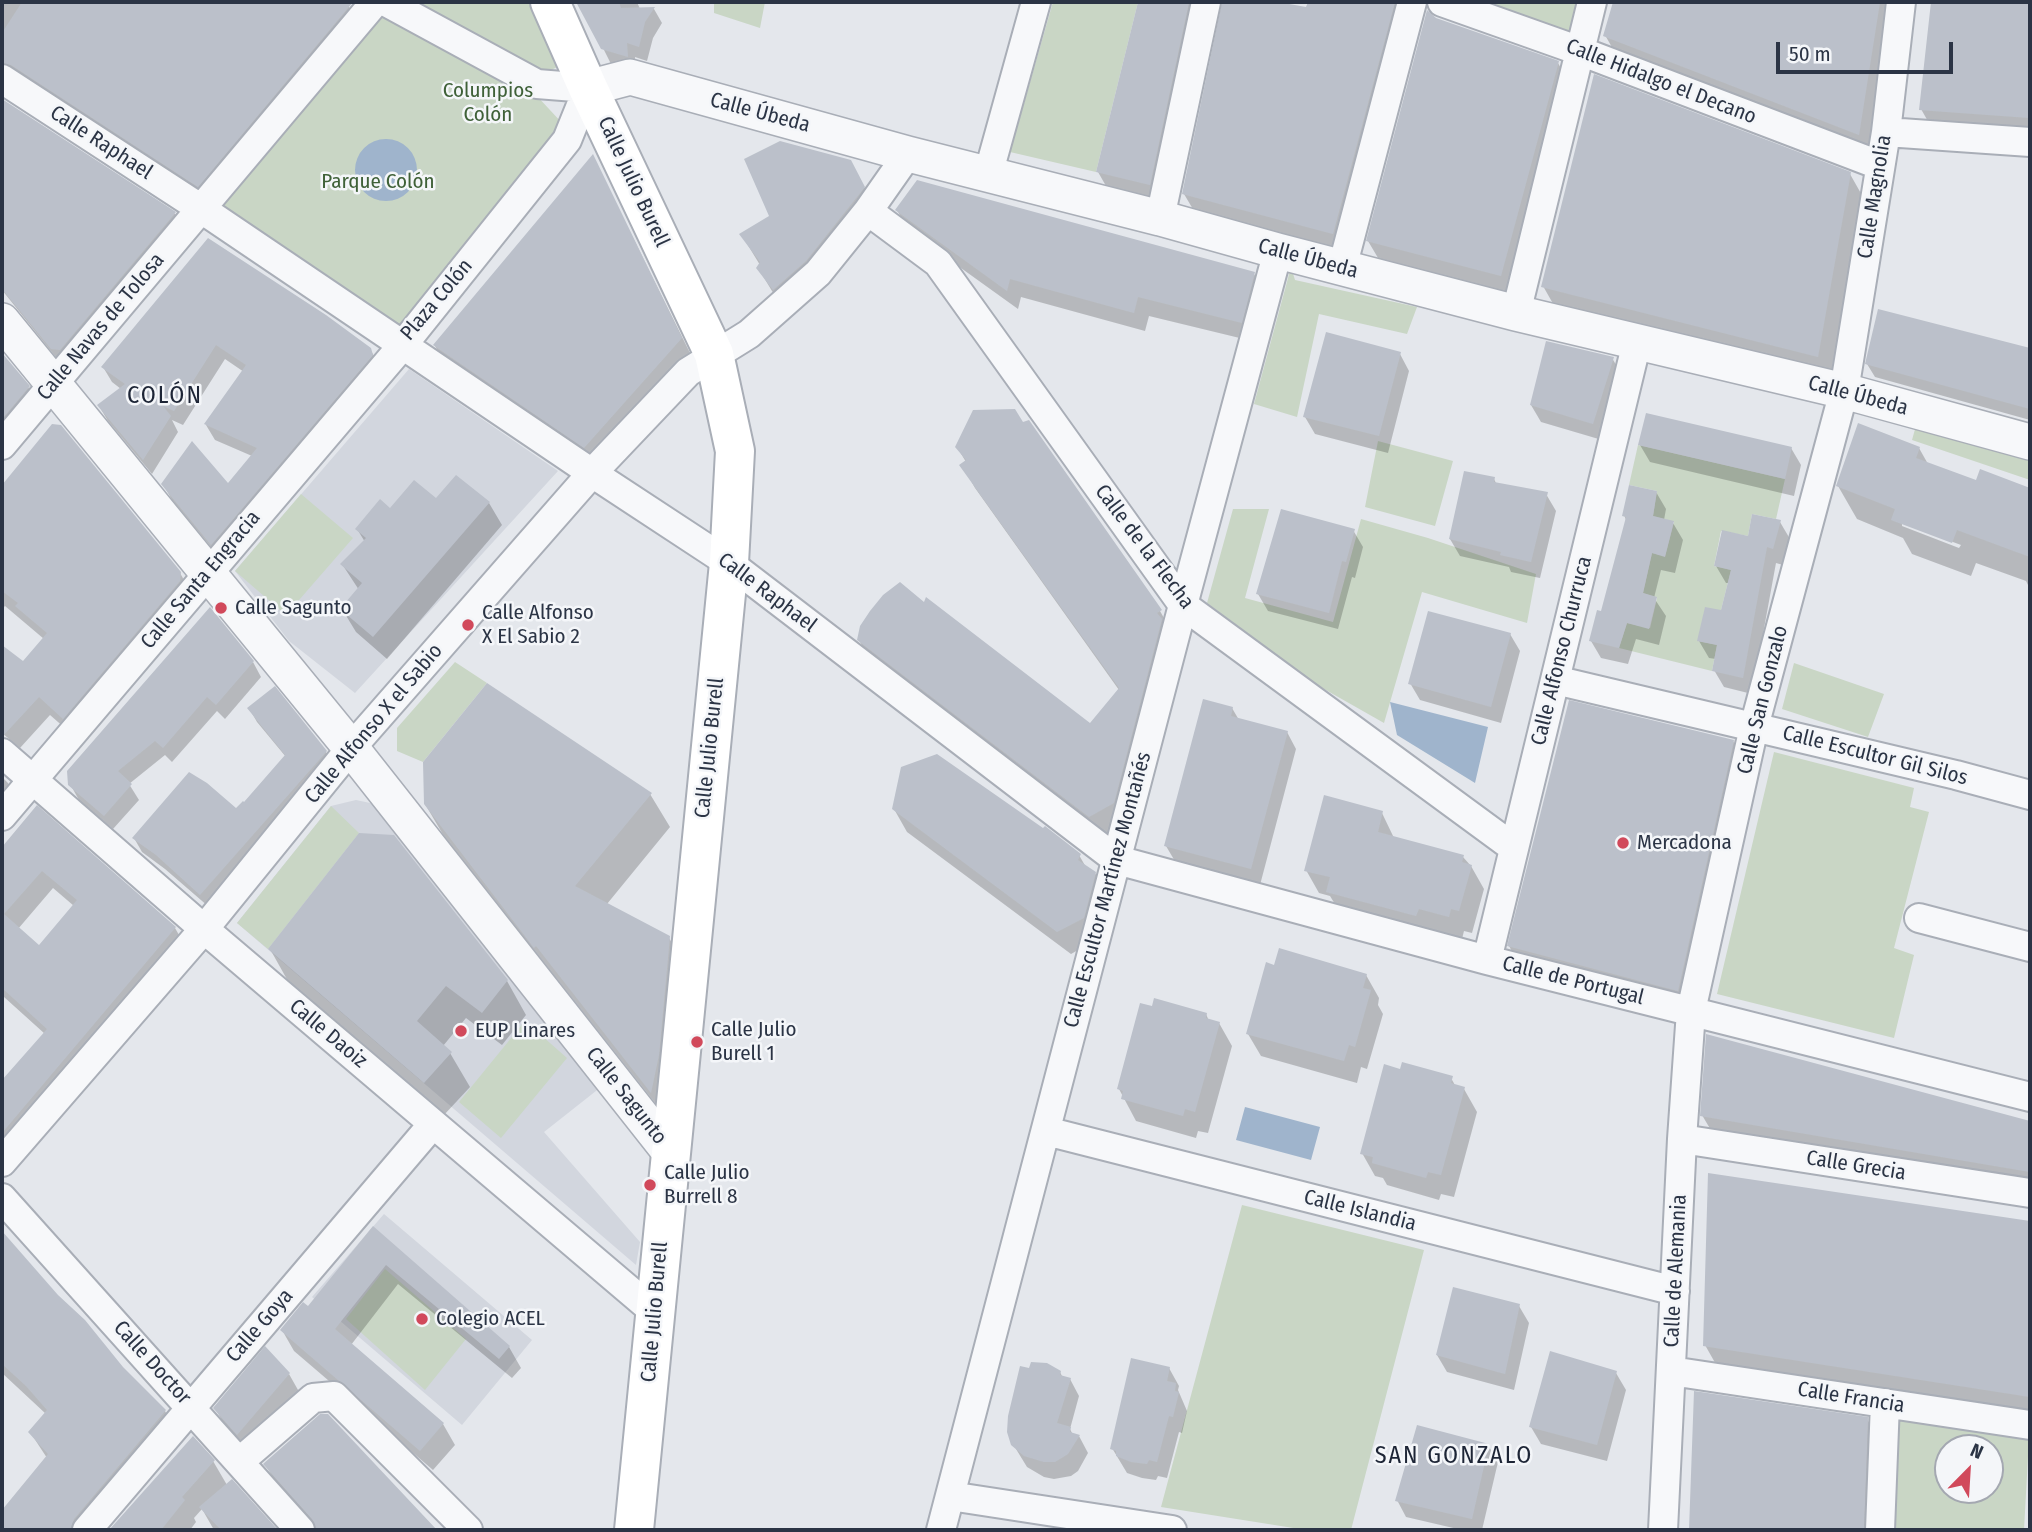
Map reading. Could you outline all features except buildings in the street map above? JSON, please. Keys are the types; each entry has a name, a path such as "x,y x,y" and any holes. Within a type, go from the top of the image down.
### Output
{"main road":[{"name":"Calle Julio Burell","path":"550,2 714,354 735,452 729,563 669,1151 634,1530"}],"street":[{"path":"200,208 375,2"},
{"path":"386,2 537,84 588,88"},
{"path":"988,175 1036,2"},
{"path":"1160,218 1206,2"},
{"path":"1342,268 1412,2"},
{"name":"Calle Hidalgo el Decano","path":"1442,2 1879,164"},
{"path":"1516,313 1592,2"},
{"name":"Calle Magnolia","path":"1844,391 1886,132 1901,2"},
{"name":"Calle Úbeda","path":"588,88 631,77 908,154 1160,218 1342,268 1516,313 1844,391 2030,442"},
{"name":"Calle Raphael","path":"2,79 200,208"},
{"name":"Plaza Colón","path":"200,208 402,346 567,140 588,88"},
{"path":"1886,132 2030,142"},
{"name":"Calle Alfonso X el Sabio","path":"2,1162 204,929 351,748 592,473 688,372 749,334 818,272 868,211 908,154"},
{"name":"Calle Navas de Tolosa","path":"2,445 200,208"},
{"name":"Calle de la Flecha","path":"868,211 938,263 1183,605 1514,848"},
{"name":"Calle Escultor Martínez Montañés","path":"941,1530 1278,251"},
{"name":"Calle Sagunto","path":"2,321 351,748 669,1151"},
{"name":"Calle Alfonso Churruca","path":"1487,960 1637,342"},
{"name":"Calle Raphael","path":"402,346 729,563 1116,860"},
{"name":"Calle Santa Engracia","path":"2,816 402,346"},
{"name":"Calle San Gonzalo","path":"1691,1011 1754,727 1844,391"},
{"name":"Calle Escultor Gil Silos","path":"1555,680 2030,795"},
{"name":"Calle Daoiz","path":"2,753 204,929 656,1313"},
{"name":"Calle de Portugal","path":"1116,860 1487,960 2030,1097"},
{"path":"1919,918 2030,947"},
{"name":"Calle de Alemania","path":"1663,1530 1691,1011"},
{"name":"Calle Goya","path":"87,1530 433,1124"},
{"name":"Calle Islandia","path":"1046,1131 1675,1291"},
{"name":"Calle Grecia","path":"1682,1139 2030,1194"},
{"name":"Calle Doctor","path":"2,1198 300,1530"},
{"name":"Calle Francia","path":"1671,1371 2030,1426"},
{"path":"239,1462 313,1398 334,1396 468,1530"},
{"path":"1880,1530 1885,1404"},
{"path":"950,1496 1172,1530"}],"shaded area":[{"path":"409,369 558,471 355,693 289,641 235,571"},
{"name":"EUP Linares","path":"356,800 384,806 601,1087 544,1132 640,1242 636,1265 237,923 331,806"},
{"name":"Colegio ACEL","path":"384,1214 532,1340 462,1425 312,1297"}],"green space":[{"path":"410,2 534,2 562,65 542,74"},
{"path":"714,2 765,2 760,28 714,13"},
{"path":"1053,2 1138,2 1096,172 1010,152"},
{"path":"1481,2 1580,2 1572,32"},
{"name":"Parque Colón","path":"380,9 536,95 563,124 399,331 217,205"},
{"path":"1291,267 1295,280 1417,307 1407,334 1319,314 1297,417 1254,404"},
{"path":"1917,422 2030,452 2030,480 1912,440"},
{"path":"1378,441 1453,461 1435,526 1365,507"},
{"path":"1638,445 1785,479 1776,519 1752,514 1748,536 1721,531 1714,566 1731,570 1721,610 1698,641 1717,645 1712,671 1619,648 1627,623 1650,628 1657,598 1643,593 1652,553 1665,556 1674,522 1653,516 1657,491 1629,485"},
{"path":"301,494 353,538 286,615 235,571"},
{"path":"1233,509 1269,509 1245,598 1333,622 1361,519 1536,574 1527,623 1422,592 1384,723 1317,685 1207,603"},
{"path":"455,662 487,683 423,762 397,751 397,728"},
{"path":"1794,663 1884,694 1868,737 1782,709"},
{"path":"1774,752 1914,788 1910,807 1929,812 1894,948 1914,955 1894,1038 1717,994"},
{"path":"331,806 359,833 268,949 237,923"},
{"path":"525,1021 567,1058 501,1138 459,1102"},
{"path":"1242,1205 1424,1250 1351,1530 1306,1530 1161,1507"},
{"path":"385,1269 466,1339 425,1390 346,1319"},
{"path":"1897,1417 2004,1434 1934,1434 1934,1504 2004,1504 2004,1434 2029,1438 2024,1530 1894,1530"}],"water":[{"path":"386,139 408,148 417,170 408,192 386,201 364,192 355,170 364,148"},
{"path":"1390,702 1488,727 1475,783 1397,735"},
{"path":"1245,1107 1320,1127 1311,1160 1236,1140"}],"place":[{"name":"Calle Sagunto","path":"221,608"},
{"name":"Calle Alfonso X El Sabio 2","path":"468,625"},
{"name":"Mercadona","path":"1623,843"},
{"name":"EUP Linares","path":"461,1031"},
{"name":"Calle Julio Burell 1","path":"697,1042"},
{"name":"Calle Julio Burrell 8","path":"650,1185"},
{"name":"Colegio ACEL","path":"422,1319"}],"district":[{"name":"COLÓN","path":"165,396"},
{"name":"SAN GONZALO","path":"1454,1456"}],"park label":[{"name":"Columpios Colón","path":"488,103"}]}
